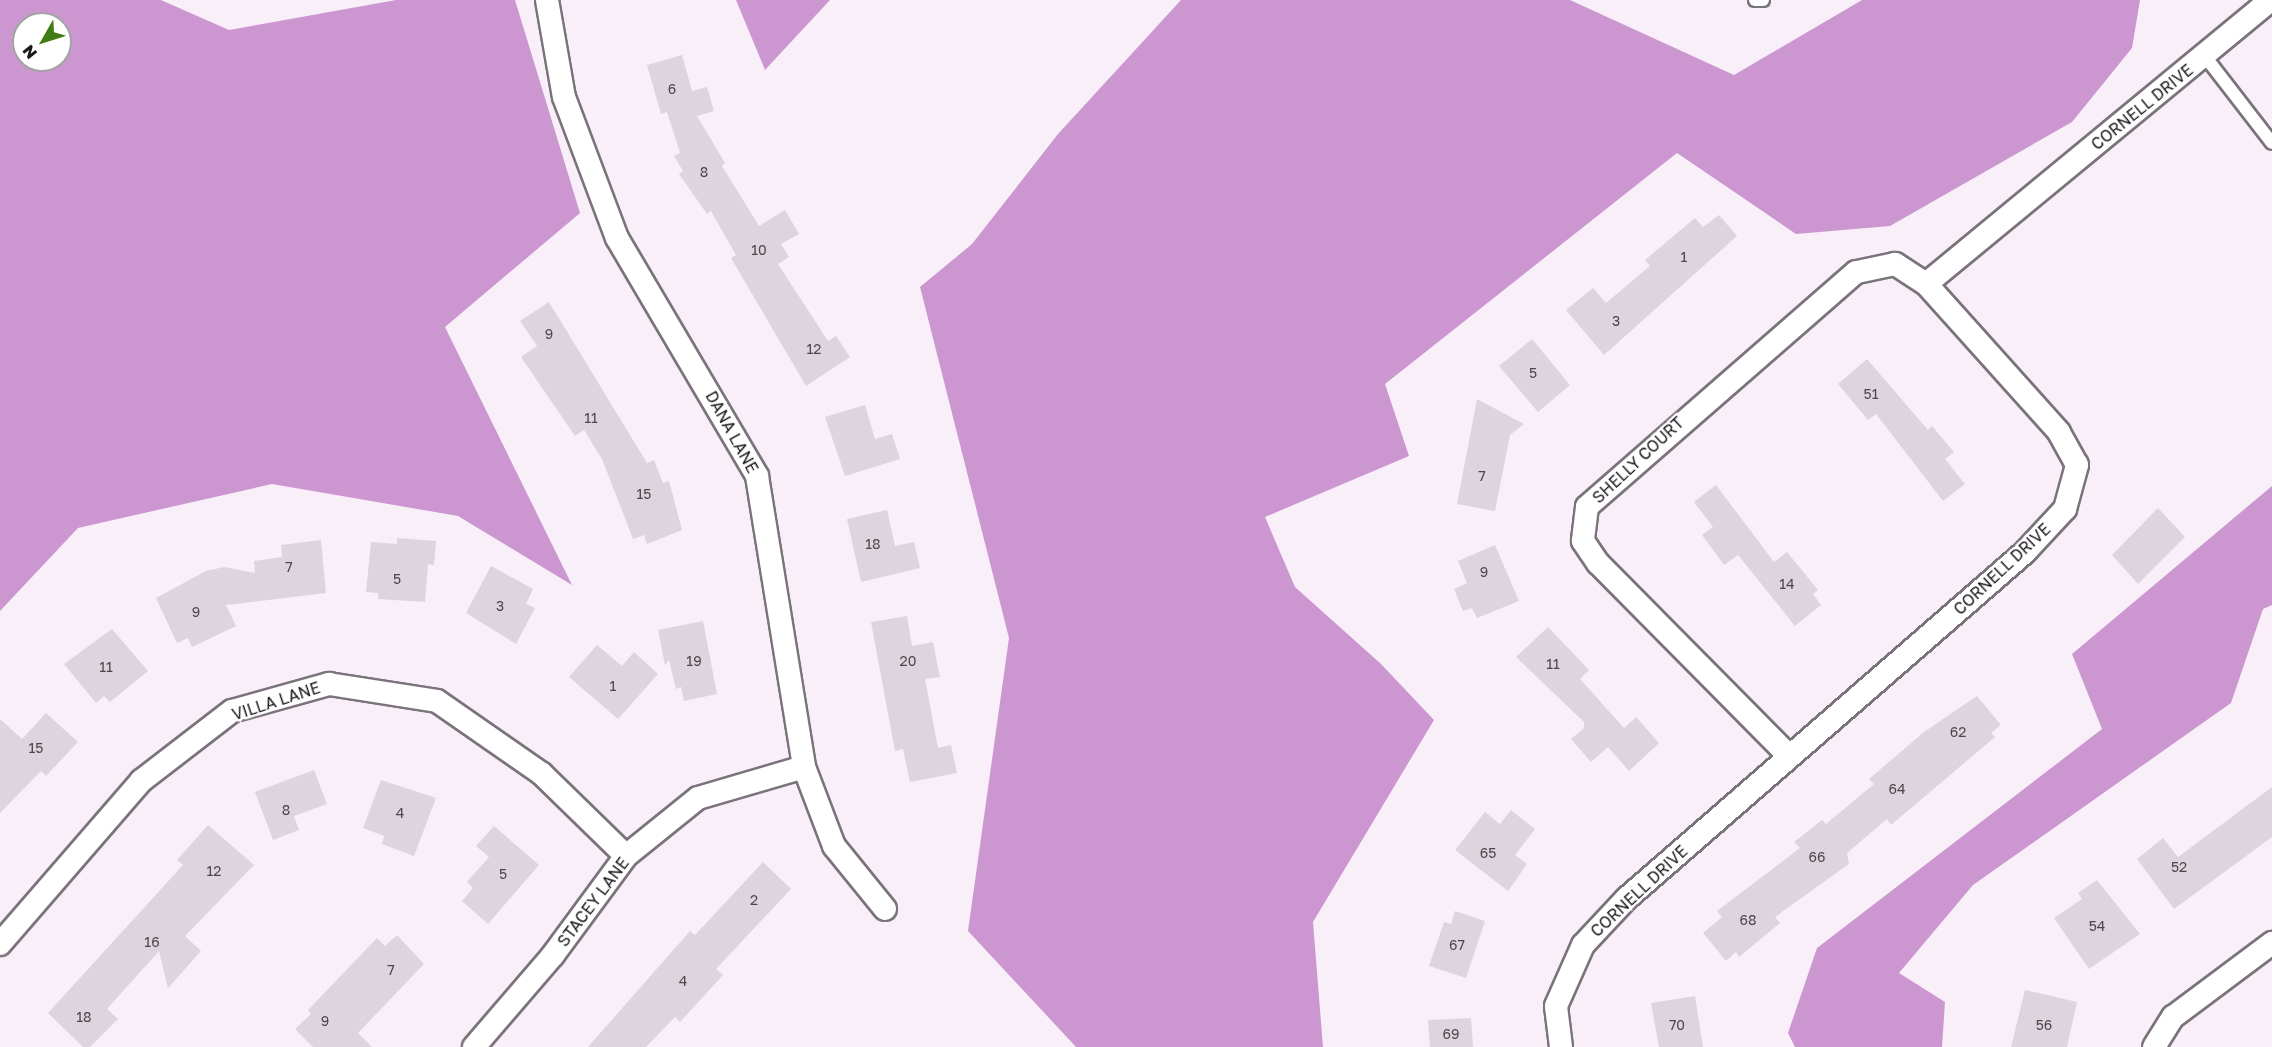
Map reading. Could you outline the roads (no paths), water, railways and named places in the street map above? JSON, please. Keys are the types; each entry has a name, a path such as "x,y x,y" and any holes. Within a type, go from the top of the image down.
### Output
{"street":[{"name":"DANA LANE","path":"548,0 564,97 617,238 757,476 804,767 834,846 885,909"},
{"name":"CORNELL DRIVE","path":"1561,1047 1556,1006 1582,945 1626,899 2025,552 2065,509 2077,465 2059,432 1926,284 2271,0"},
{"name":"SHELLY COURT","path":"1789,756 1598,563 1583,541 1587,507 1856,272 1895,264 1926,284"},
{"name":"VILLA LANE","path":"0,944 141,781 232,711 329,684 437,701 542,774 626,856"},
{"name":"STACEY LANE","path":"474,1047 553,955 626,856 698,798 804,767"},
{"path":"2154,1047 2174,1017 2272,943"}],"lane":[{"path":"1755,0 1763,0"},
{"path":"2204,55 2272,143"}]}
